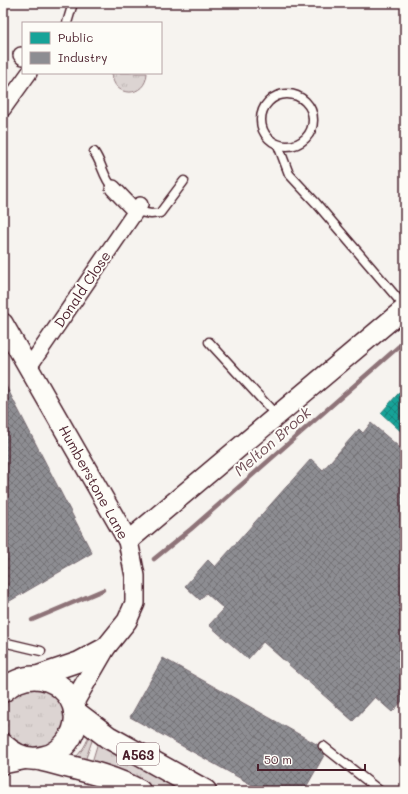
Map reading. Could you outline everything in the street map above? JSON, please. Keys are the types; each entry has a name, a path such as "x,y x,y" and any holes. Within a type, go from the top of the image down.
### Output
{"highway":[{"path":"3,691 20,678 47,679 58,684 67,693 74,708 75,725 70,737 62,748 52,755 33,759 13,754 3,745"},
{"name":"A563","path":"74,708 108,737 205,791"},
{"name":"A563","path":"33,759 97,774 128,785 139,791"}],"street":[{"path":"3,109 28,74"},
{"path":"113,188 137,208"},
{"name":"Donald Close","path":"29,367 137,208"},
{"path":"128,541 405,307"},
{"name":"Humberstone Lane","path":"3,322 128,541 135,576 135,603 127,621 106,647 74,708"},
{"name":"Humberstone Lane","path":"20,678 78,662 106,647"},
{"path":"3,764 33,759"}],"lane":[{"path":"67,22 73,3"},
{"path":"278,145 287,146 296,144 304,140 311,129 313,116 310,108 305,101 298,96 280,94 266,103 262,110 260,119 265,135 278,145 289,174 316,203 405,307"},
{"path":"94,152 100,162 105,176 113,188"},
{"path":"137,208 151,214 160,213 184,182"},
{"path":"209,342 277,416"},
{"path":"3,642 41,651"},
{"path":"323,746 380,791"}],"green space":[{"path":"112,74 147,74 145,81 141,87 135,91 123,91 117,87 113,81"},
{"path":"34,687 51,692 56,696 60,701 65,718 60,735 56,740 51,744 34,749 17,744 12,740 8,735 3,718 8,701 12,696 17,692"},
{"path":"90,732 94,735 85,761 74,759 84,747"},
{"path":"99,739 192,791 160,791 146,783 92,762"}],"building: Public":[{"path":"405,386 405,435 381,413"}],"building: Industry":[{"path":"3,380 92,553 3,605"},
{"path":"371,423 405,452 405,698 392,712 375,697 353,721 263,642 248,659 209,625 224,609 206,593 200,600 185,586 208,560 215,567 311,459 323,470 359,429 363,433"},
{"path":"163,658 327,750 304,791 263,791 130,717"}],"waterway":[{"name":"Melton Brook","path":"154,559 191,529 405,341"},
{"name":"Melton Brook","path":"32,620 103,590"}]}
